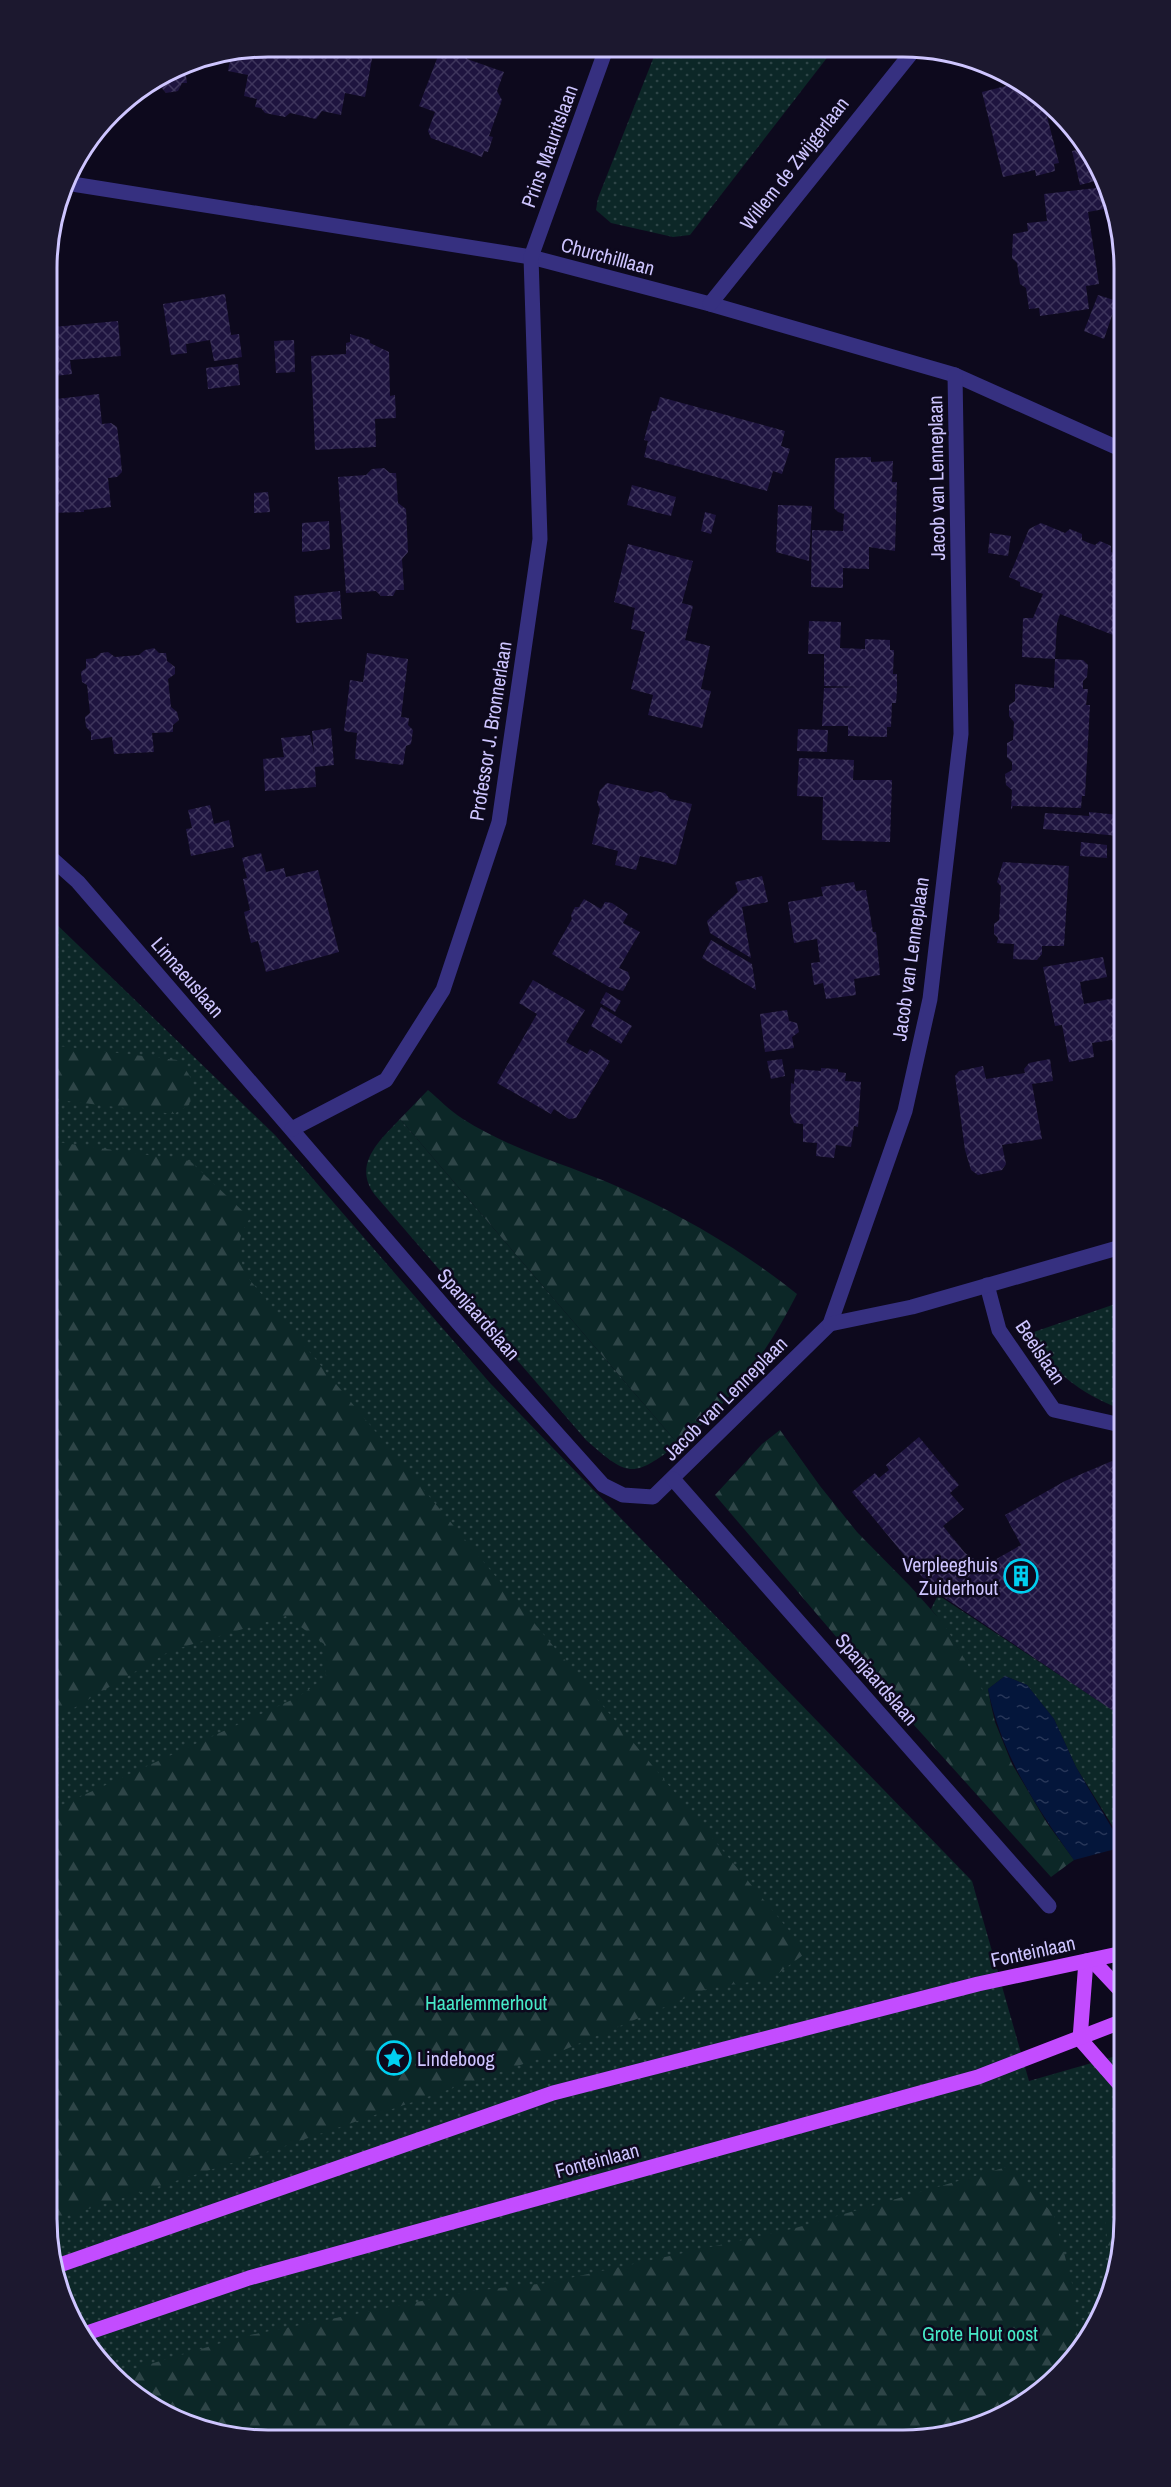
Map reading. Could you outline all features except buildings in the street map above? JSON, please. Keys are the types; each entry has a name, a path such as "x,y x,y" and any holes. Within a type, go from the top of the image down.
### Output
{"main road":[{"name":"Fonteinlaan","path":"62,2264 554,2093 978,1984 1114,1955"},
{"path":"1089,1960 1114,1984"},
{"path":"1089,1960 1080,2039 1114,2077"},
{"name":"Fonteinlaan","path":"90,2332 249,2278 978,2077 1114,2025"}],"street":[{"name":"Prins Mauritslaan","path":"531,257 603,57"},
{"name":"Willem de Zwijgerlaan","path":"710,304 909,57"},
{"name":"Churchilllaan","path":"75,184 531,257 710,304 955,375 1114,446"},
{"name":"Professor J. Bronnerlaan","path":"292,1129 387,1080 443,990 499,822 540,539 531,257"},
{"name":"Jacob van Lenneplaan","path":"653,1497 830,1324 905,1111 930,999 961,734 955,375"},
{"name":"Linnaeuslaan","path":"57,863 78,882 292,1129"},
{"name":"Spanjaardslaan","path":"292,1129 603,1485 623,1496 653,1497"},
{"path":"830,1324 912,1307 1114,1249"},
{"name":"Beelslaan","path":"987,1285 999,1330 1054,1410 1114,1423"},
{"name":"Spanjaardslaan","path":"673,1479 1049,1906"}],"green space":[{"path":"654,57 828,57 690,235 673,237 611,223 596,210 598,198"},
{"name":"Haarlemmerhout","path":"57,925 275,1135 490,1383 972,1881 1029,2081 1114,2057 1114,2232 1110,2260 1103,2287 1092,2312 1062,2358 1042,2378 1020,2394 971,2419 916,2430 255,2430 214,2423 175,2408 129,2378 109,2358 85,2324 68,2287 57,2232"},
{"path":"57,1046 177,1060 191,1080 192,1091 189,1105 174,1114 57,1100"},
{"path":"428,1090 458,1116 483,1131 526,1151 613,1184 698,1227 759,1265 797,1294 773,1336 746,1376 697,1429 678,1444 400,1119"},
{"path":"400,1119 678,1444 651,1463 631,1469 622,1467 600,1452 586,1440 375,1195 366,1174 367,1164 377,1145"},
{"path":"57,1142 190,1161 250,1218 242,1234 239,1248 249,1279 807,1952 771,1979 709,1988 564,2050 279,2148 57,2219 57,1805 62,1805 298,1697 326,1677 324,1644 286,1616 170,1651 57,1718"},
{"path":"1114,1304 1114,1406 1079,1388 1057,1370 1028,1334"},
{"path":"780,1430 820,1486 857,1532 944,1624 991,1705 995,1722 1012,1764 1047,1823 1074,1860 1051,1877 868,1674 715,1495 762,1444"},
{"path":"938,1595 1114,1711 1114,1828 1076,1767 1054,1719 1027,1685 1005,1676 988,1689 991,1705 948,1632 931,1609"},
{"name":"Grote Hout oost","path":"1010,2166 1054,2215 1072,2283 1077,2337 1062,2358 1042,2378 1008,2402 971,2419 916,2430 255,2430 214,2423 188,2414 163,2402 123,2372 245,2336 472,2291 547,2283 792,2229"},
{"path":"1105,2215 1114,2224 1109,2264"}],"water":[{"path":"1005,1676 1027,1685 1054,1719 1076,1767 1114,1832 1114,1849 1074,1860 1034,1800 1011,1758 994,1713 988,1689"}],"place":[{"name":"Verpleeghuis Zuiderhout","path":"1021,1576"},
{"name":"Lindeboog","path":"394,2058"}]}
